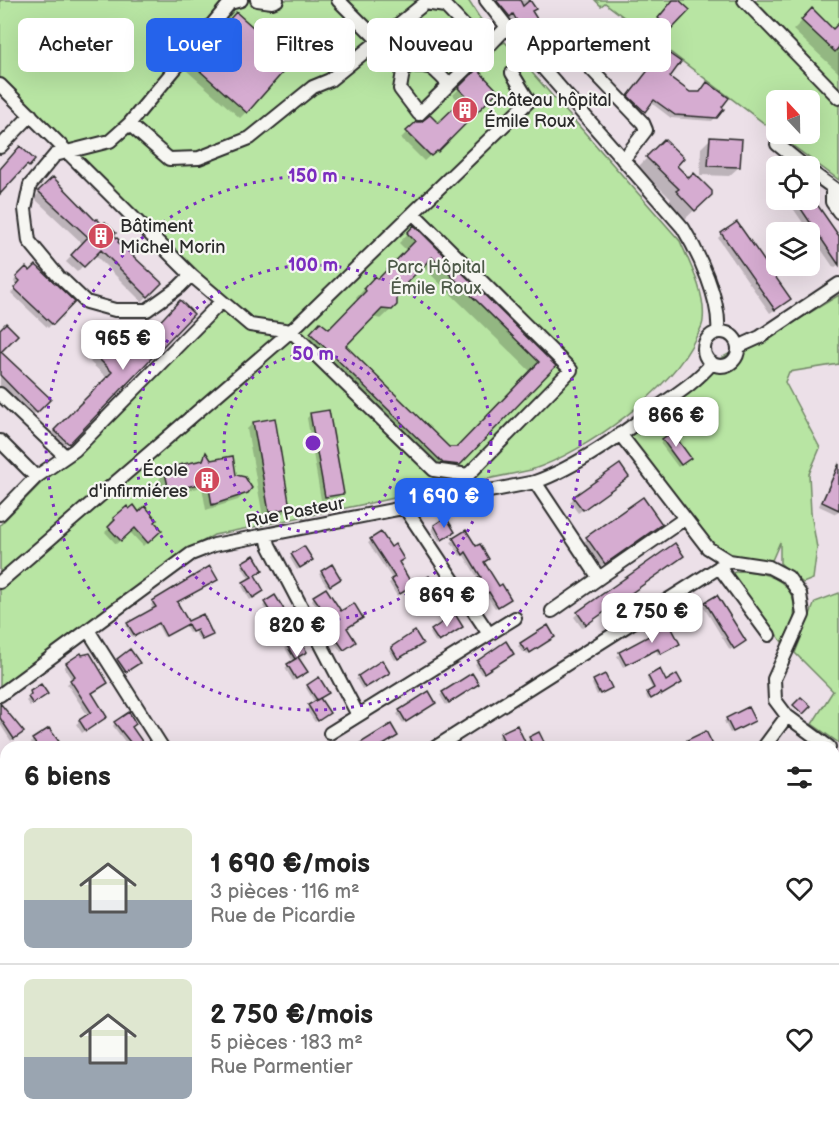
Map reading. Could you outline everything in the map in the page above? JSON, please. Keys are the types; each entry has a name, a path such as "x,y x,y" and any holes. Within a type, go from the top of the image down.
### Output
{"street":[{"path":"191,275 179,287 147,310 115,310 86,302 28,241 25,209 30,185 55,155 110,141 129,124 230,3 241,0"},
{"path":"257,0 272,2 277,0"},
{"path":"338,0 367,30"},
{"path":"486,0 506,26"},
{"path":"744,0 839,98"},
{"path":"406,18 425,3 445,6 456,18"},
{"path":"494,41 506,28"},
{"path":"129,124 169,159 199,158 250,138 313,87 330,80 367,50"},
{"path":"403,72 400,89 419,114 462,72"},
{"path":"438,72 449,85"},
{"path":"547,72 683,228 696,249 719,318 718,332"},
{"path":"594,72 643,123 646,130 623,160"},
{"path":"0,582 291,331 529,101 512,73"},
{"path":"3,94 31,115 191,275 221,302 250,325 291,331 434,470 468,475 571,370 413,213"},
{"path":"0,147 31,115"},
{"path":"777,144 792,156"},
{"path":"820,178 836,190 832,202 839,212"},
{"path":"738,347 760,337 839,284"},
{"path":"0,514 36,477 75,450 221,302"},
{"path":"718,332 729,333 738,347 736,357 722,366 712,363 705,354 704,348 708,338 718,332"},
{"name":"Rue Pasteur","path":"0,695 191,555 214,545 535,482 569,467 620,434 697,380 712,363"},
{"path":"0,394 65,456"},
{"path":"620,434 684,519 724,564 770,635"},
{"path":"0,441 36,477"},
{"path":"535,482 599,578"},
{"path":"405,508 489,634"},
{"path":"552,611 684,519"},
{"path":"267,536 268,545 358,716"},
{"path":"445,741 724,564 769,567 788,577 801,594 803,615 774,679 775,700 788,716 821,741"},
{"path":"330,733 515,618"},
{"path":"88,630 158,741"},
{"path":"769,741 788,716"}],"green space":[{"name":"Parc Hôpital Émile Roux","path":"0,0 412,0 422,2 423,0 468,0 480,18 367,18 367,72 494,72 494,35 501,44 505,42 506,72 531,72 680,241 700,290 703,310 701,329 668,378 648,398 625,417 577,449 531,470 214,535 193,547 0,688 0,525 45,479 78,456 230,302 0,79"},
{"path":"595,0 839,0 839,180 820,166 820,156 807,156 790,144 820,144 820,90 766,90 766,125 671,53 671,18 625,18 605,3 601,6"},
{"path":"839,295 839,364 789,372 785,382 820,448 809,474 811,513 817,548 813,579 803,583 780,563 780,542 769,567 708,548 620,434 712,363 740,348 763,341"},
{"path":"741,571 762,574 780,581 791,595 794,617 782,642 731,573"},
{"path":"839,593 839,741 812,724 833,691 795,653 815,602"}],"building":[{"path":"496,0 520,0 523,6 530,0 536,9 532,11 536,18 515,18 513,14 510,17"},
{"path":"673,0 679,0 690,10 671,30 671,18 658,18"},
{"path":"812,8 833,29 839,23 839,47 835,52 801,20"},
{"path":"236,12 254,28 254,72 283,72 247,113 201,72 242,72 242,18 231,18"},
{"path":"671,55 681,62 670,77 690,92 700,92 707,82 729,98 717,118 675,115 654,100 645,112 628,96 647,72 671,72"},
{"name":"Château hôpital Émile Roux","path":"474,72 480,72 498,91 438,152 431,156 406,131 416,122 421,122 430,115 438,123 466,96 458,88"},
{"path":"710,137 742,139 740,167 708,166"},
{"path":"664,139 684,158 677,166 689,178 694,173 712,191 712,195 695,211 676,191 679,189 646,157"},
{"path":"20,146 35,160 29,167 27,165 0,194 0,169"},
{"name":"Bâtiment Michel Morin","path":"53,177 95,220 97,219 102,224 105,222 116,233 114,235 119,240 118,242 162,283 148,297 101,250 84,267 71,255 88,237 38,191"},
{"path":"820,209 839,236 839,265 820,237 820,222 810,222 802,210"},
{"path":"737,222 766,263 766,276 775,276 791,299 775,310 721,233"},
{"path":"414,225 556,366 460,465 443,463 310,333 320,322 329,329 366,291 364,288 375,276 378,279 415,241 407,233","holes":["432,257 539,362 457,447 449,447 346,346 382,309 392,310 397,305 397,293"]},
{"path":"36,265 75,302 53,325 14,288 20,281 16,277 26,267 30,271"},
{"path":"180,300 194,314 69,444 54,430 112,372 95,355 106,343 124,360"},
{"path":"6,323 18,335 1,352 51,399 37,413 0,375 0,329"},
{"path":"329,410 344,494 325,497 310,413"},
{"path":"275,418 290,508 269,512 253,422"},
{"path":"672,432 691,458 681,465 662,439"},
{"name":"École d'infirmiéres","path":"206,452 211,460 233,456 236,475 245,477 252,488 248,493 212,505 208,482 169,491 164,468 203,460"},
{"path":"620,464 629,477 583,510 573,497"},
{"path":"839,464 839,510 822,502"},
{"path":"643,497 662,524 605,564 586,537"},
{"path":"134,505 139,512 145,506 162,530 148,543 135,528 121,541 108,527 115,520 113,518 127,506 129,509"},
{"path":"446,517 455,532 442,540 434,525"},
{"path":"466,530 476,546 480,544 489,559 484,562 499,586 502,584 511,599 498,607 489,592 486,594 477,579 481,577 466,552 463,555 453,538"},
{"path":"381,532 391,547 395,544 404,559 399,562 413,586 400,594 391,579 395,577 370,539"},
{"path":"675,543 684,556 586,625 577,612"},
{"path":"304,546 313,560 300,568 291,554"},
{"path":"254,555 263,570 255,575 264,591 253,598 243,582 252,577 242,562"},
{"path":"332,564 341,579 330,586 321,571"},
{"path":"210,566 218,580 177,602 188,621 203,614 213,635 202,640 197,630 192,632 188,624 166,636 159,623 135,636 127,623 156,607 152,601"},
{"path":"429,576 438,591 426,598 416,584"},
{"path":"326,588 341,611 354,603 363,618 347,628 356,642 344,650 334,636 339,633 313,596"},
{"path":"275,595 285,611 277,616 285,632 274,639 265,623 274,618 264,602"},
{"path":"717,595 746,641 734,649 705,602"},
{"path":"455,614 463,627 439,642 431,630"},
{"path":"668,621 680,644 661,654 658,649 626,665 619,652 651,635 649,631"},
{"path":"548,625 555,637 530,653 528,649 525,651 520,643"},
{"path":"415,631 423,644 398,659 391,647"},
{"path":"298,637 307,652 298,657 308,672 296,679 287,664 297,658 295,659 286,644"},
{"path":"506,641 514,654 484,673 477,661"},
{"path":"130,649 140,663 126,672 117,659"},
{"path":"81,653 82,655 90,653 108,683 92,693 107,717 86,731 79,720 91,712 70,680 75,676 66,663"},
{"path":"382,660 390,673 365,688 358,676"},
{"path":"660,669 666,681 677,674 682,683 651,699 647,692 654,688 648,676"},
{"path":"472,673 479,684 449,703 442,692"},
{"path":"605,674 612,688 600,694 593,680"},
{"path":"319,677 329,693 317,700 307,685"},
{"path":"41,684 48,694 33,704 28,697 31,694 30,691"},
{"path":"429,691 436,703 406,722 399,710"},
{"path":"801,697 811,706 803,714 793,705"},
{"path":"320,698 330,713 318,721 308,705"},
{"path":"0,703 24,732 14,739 0,718"},
{"path":"748,707 755,721 733,732 726,718"},
{"path":"129,712 136,724 132,727 142,741 129,741 114,722"},
{"path":"391,724 398,736 390,741 364,741"},
{"path":"517,725 525,741 504,741 500,733"},
{"path":"49,728 59,741 34,741 32,739"},
{"path":"706,731 711,741 687,741"},
{"path":"539,732 544,741 531,741 529,737"}],"place":[{"name":"Château hôpital Émile Roux","path":"465,110"},
{"name":"Bâtiment Michel Morin","path":"101,236"},
{"name":"École d'infirmiéres","path":"207,480"}]}
